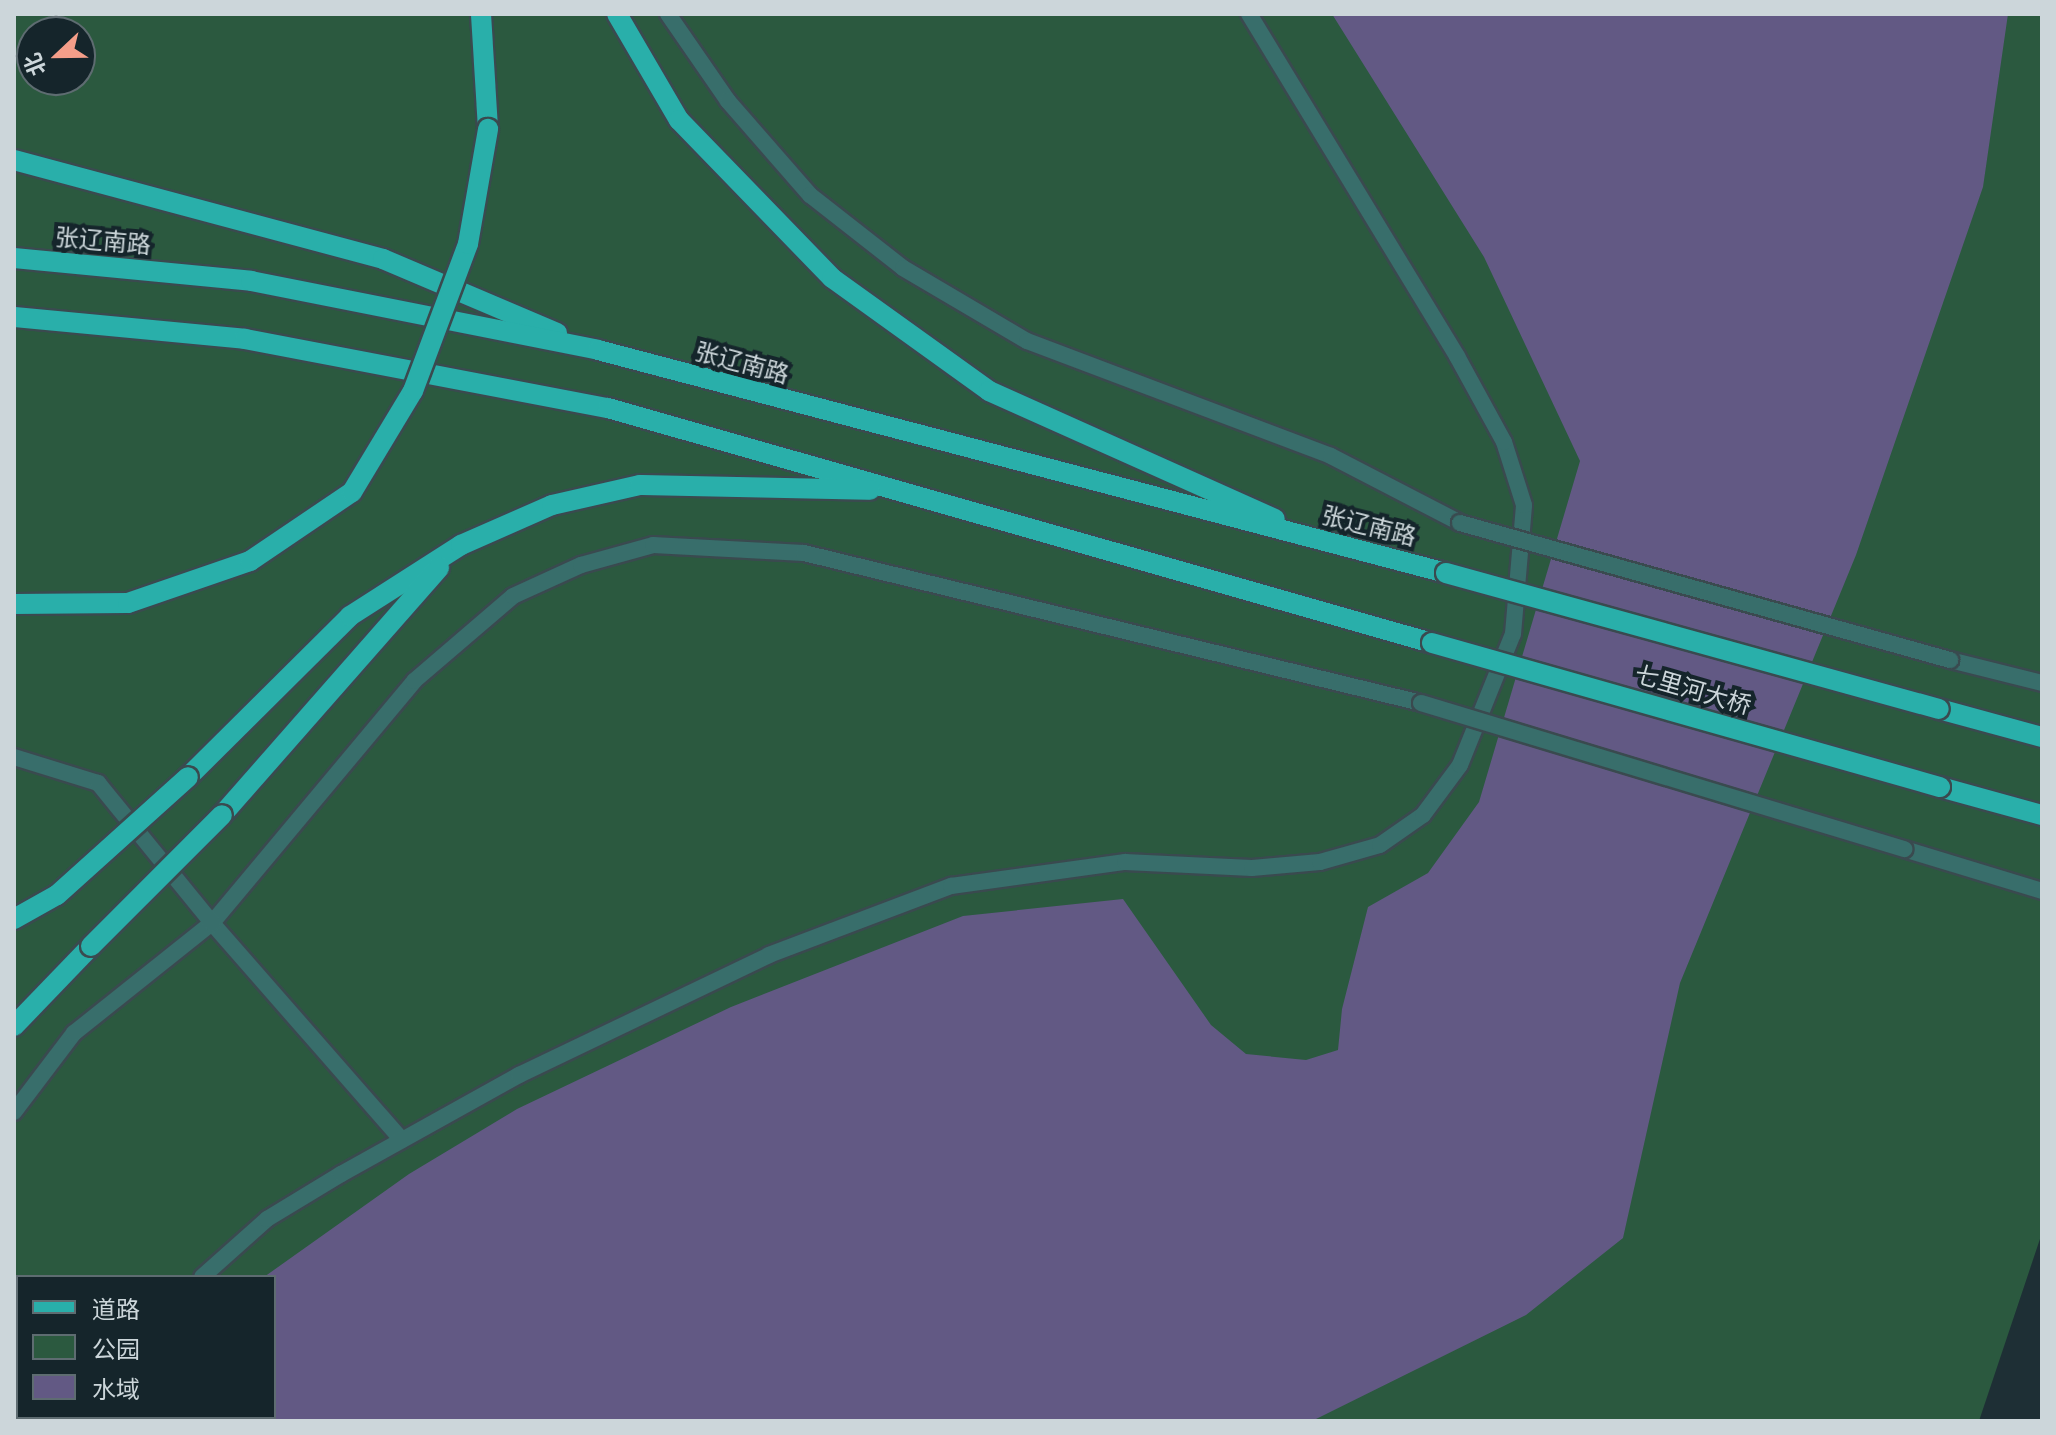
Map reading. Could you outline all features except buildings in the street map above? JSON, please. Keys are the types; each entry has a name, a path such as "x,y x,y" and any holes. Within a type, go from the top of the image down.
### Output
{"main road":[{"path":"14,604 128,603 250,561 352,492 413,391 468,244 488,129 481,14"},
{"path":"617,14 679,120 832,278 989,391 1326,542"},
{"path":"14,160 383,259 598,350"},
{"name":"张辽南路","path":"14,258 251,281 598,350 1446,573"},
{"path":"14,317 245,339 608,408 900,491"},
{"path":"14,919 57,895 188,777 350,616 461,545 552,505 640,485 900,491"},
{"name":"七里河大桥","path":"900,491 2042,815"},
{"path":"14,1026 222,815 461,545"},
{"name":"七里河大桥","path":"1446,573 2042,737"}],"street":[{"path":"668,14 728,101 810,195 903,268 1027,341 1331,456 1460,523 2042,683"},
{"path":"204,1275 267,1219 402,1140 639,1014 769,955 951,886 1125,862 1252,868 1320,862 1380,845 1423,815 1460,765 1513,634 1524,505 1504,442 1457,356 1249,14"},
{"path":"14,1112 74,1033 212,923 414,681 466,632 513,596 581,565 653,545 804,553 1421,703 2042,891"},
{"path":"14,757 98,783 212,923 402,1140"}],"green space":[{"path":"14,14 2042,14 2042,1233 1979,1421 14,1421"}],"water":[{"path":"1332,14 2008,14 1983,187 1856,555 1680,983 1623,1238 1526,1315 1312,1421 96,1421 276,1419 276,1275 267,1275 409,1174 517,1109 731,1007 963,916 1123,899 1211,1025 1246,1054 1306,1060 1338,1050 1342,1009 1368,907 1428,873 1479,802 1580,461 1484,257"}]}
